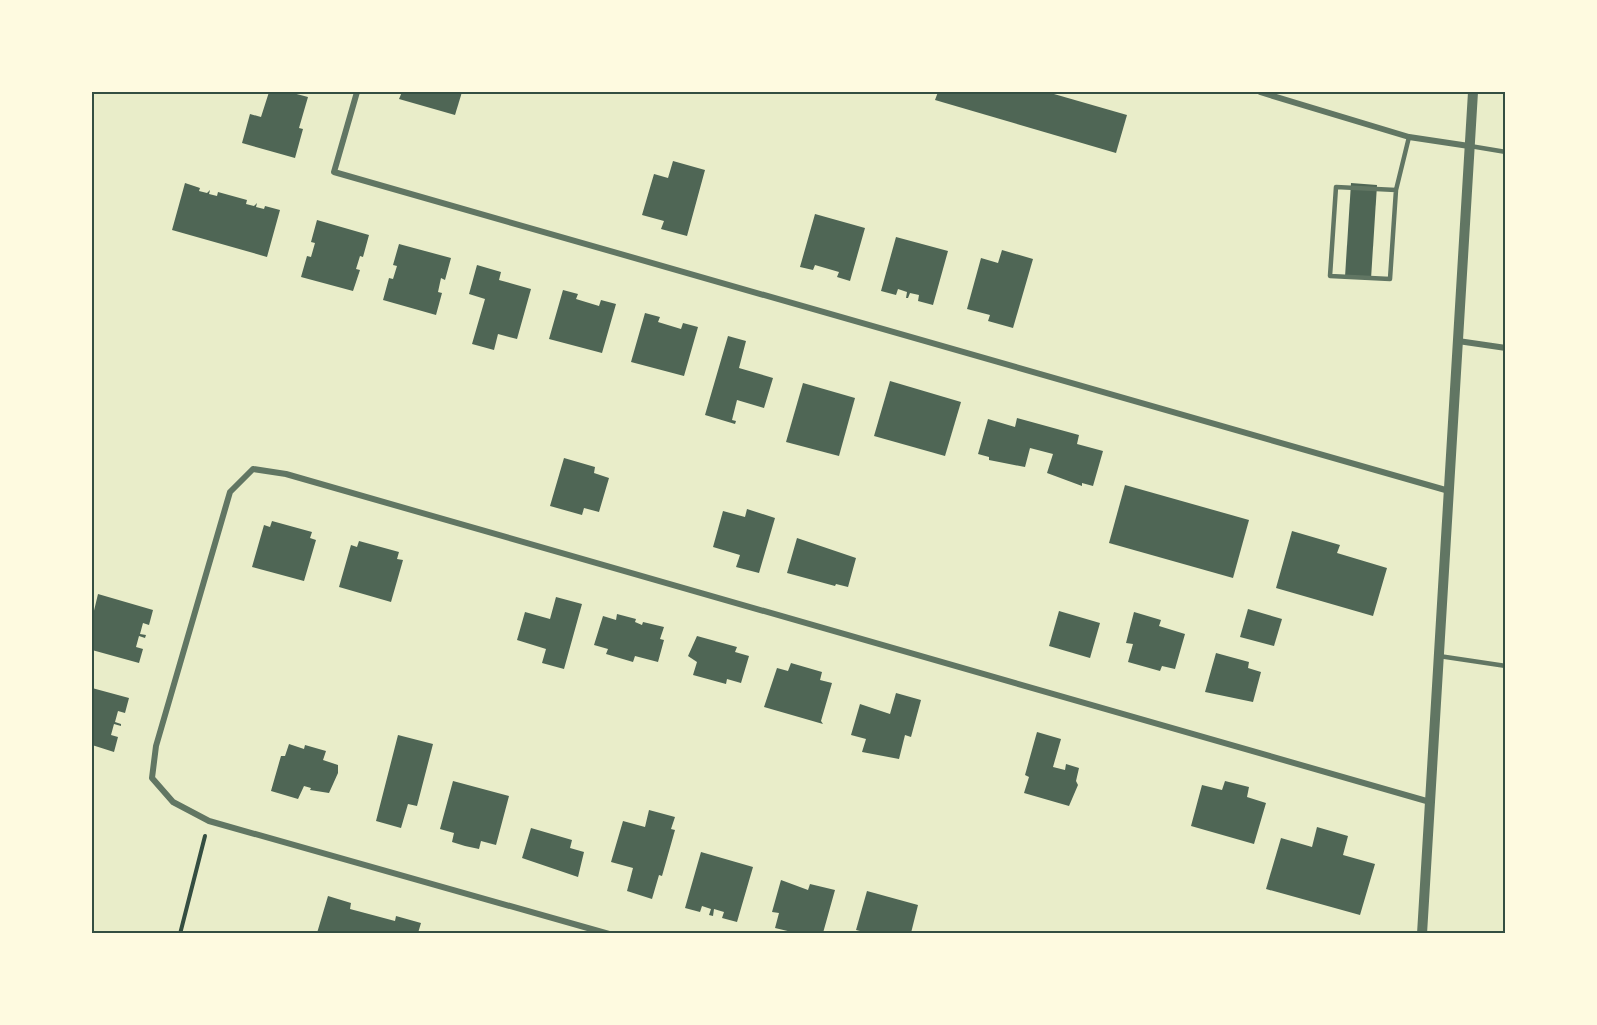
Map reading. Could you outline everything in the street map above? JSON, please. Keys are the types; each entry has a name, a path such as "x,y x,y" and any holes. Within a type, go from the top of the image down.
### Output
{"street":[{"path":"357,92 334,172 1449,491"},
{"path":"1260,92 1408,137 1469,146"},
{"path":"1422,933 1473,92"},
{"path":"1458,341 1506,348"},
{"path":"609,933 209,821 173,802 152,777 156,746 230,492 253,469 286,474 1430,802"}],"lane":[{"path":"1396,190 1336,187 1330,276 1390,279 1396,190 1408,137"},
{"path":"1469,146 1506,152"},
{"path":"1439,656 1506,666"}],"path":[{"path":"180,933 209,821"}],"building":[{"path":"269,92 289,92 308,97 299,128 303,129 295,158 242,143 250,114 261,117"},
{"path":"402,92 462,92 455,115 399,99"},
{"path":"938,92 1047,92 1127,115 1116,153 935,100"},
{"path":"673,161 705,170 687,236 661,229 664,221 642,215 654,174 668,178"},
{"path":"185,183 200,188 199,191 207,193 210,190 209,194 217,196 218,192 247,200 246,204 254,206 257,203 256,207 264,209 265,206 280,210 267,257 172,230"},
{"path":"1351,183 1377,185 1371,279 1345,277"},
{"path":"815,214 865,228 850,281 837,277 839,272 815,265 813,270 800,267"},
{"path":"317,220 369,235 363,257 360,256 356,269 360,270 353,291 301,277 307,256 311,257 315,243 311,242"},
{"path":"896,237 948,251 933,305 918,301 919,295 910,293 906,298 907,292 898,289 896,295 881,291"},
{"path":"399,244 451,258 445,280 441,278 438,292 442,293 436,315 383,300 389,278 393,279 397,266 393,265"},
{"path":"1002,250 1033,259 1013,328 988,321 990,315 967,309 981,258 998,263"},
{"path":"477,265 501,272 499,280 531,289 517,339 498,334 494,350 472,344 485,299 469,294"},
{"path":"563,290 578,294 576,299 599,306 601,300 616,304 602,353 549,339"},
{"path":"645,313 660,317 658,322 681,329 683,323 698,327 684,376 631,362"},
{"path":"728,336 746,341 739,368 773,378 764,408 737,400 732,420 736,421 735,424 705,415"},
{"path":"890,381 961,402 945,456 874,436"},
{"path":"803,383 855,398 839,456 786,442"},
{"path":"1017,418 1079,435 1077,444 1103,451 1093,486 1082,483 1082,486 1047,473 1053,454 1030,448 1025,467 989,460 989,457 978,454 988,419 1015,427"},
{"path":"564,458 595,467 594,473 609,478 599,512 584,508 582,515 550,506"},
{"path":"1125,485 1249,520 1233,578 1109,543"},
{"path":"747,509 775,518 759,573 736,567 740,555 713,547 723,511 745,517"},
{"path":"272,521 312,532 310,538 316,540 304,581 252,567 264,525 270,527"},
{"path":"1292,531 1340,545 1337,553 1387,568 1373,616 1276,588"},
{"path":"797,538 856,558 848,587 836,584 835,586 787,573"},
{"path":"359,541 399,552 397,559 403,560 391,602 339,587 351,545 357,547"},
{"path":"98,594 153,610 149,625 143,623 140,634 146,635 145,638 139,636 136,647 143,649 139,663 92,650 92,619"},
{"path":"556,597 582,604 564,669 542,663 546,649 517,640 525,612 550,619"},
{"path":"1248,609 1282,619 1274,646 1240,637"},
{"path":"1059,611 1100,623 1090,658 1049,646"},
{"path":"1134,612 1161,620 1159,626 1185,634 1175,669 1162,666 1160,671 1128,662 1133,644 1126,643"},
{"path":"617,614 636,619 635,622 642,625 643,622 664,627 660,639 664,640 658,662 635,656 633,662 606,654 608,649 594,645 603,616 616,620"},
{"path":"697,636 737,647 735,652 749,656 741,683 727,679 726,684 693,675 697,662 688,656"},
{"path":"1216,653 1249,662 1248,668 1261,672 1253,702 1205,692"},
{"path":"791,663 822,672 820,680 832,683 821,721 823,724 764,707 777,668 788,671"},
{"path":"92,688 129,698 125,713 118,711 115,722 121,726 114,724 111,735 118,737 114,752 92,745"},
{"path":"896,693 921,700 911,737 905,735 899,759 862,752 866,739 851,735 860,704 890,714"},
{"path":"1037,732 1061,739 1053,767 1065,770 1066,764 1079,768 1076,781 1078,785 1069,806 1024,793 1029,777 1025,775"},
{"path":"398,735 433,744 417,806 408,804 401,828 376,821"},
{"path":"289,744 304,749 305,745 326,751 323,760 338,765 338,773 329,793 310,790 311,788 304,786 298,799 271,791 281,756 285,756"},
{"path":"453,781 509,796 496,845 481,841 479,849 465,846 452,842 454,833 440,829"},
{"path":"1225,781 1249,787 1247,797 1266,803 1254,844 1191,826 1202,785 1222,790"},
{"path":"649,810 675,817 671,829 675,830 662,876 659,875 652,899 627,891 633,868 611,862 623,821 645,827"},
{"path":"1317,827 1348,836 1343,855 1375,864 1360,915 1266,889 1281,838 1312,847"},
{"path":"531,828 572,840 570,848 584,852 578,877 522,858"},
{"path":"701,852 753,867 737,922 722,918 724,912 714,909 713,916 709,915 711,909 702,906 700,912 685,908"},
{"path":"781,880 808,890 810,884 835,890 823,933 796,933 775,928 779,913 772,912"},
{"path":"867,891 918,905 911,933 868,933 856,930"},
{"path":"328,896 351,903 350,909 395,921 396,916 421,923 418,933 317,933"}]}
